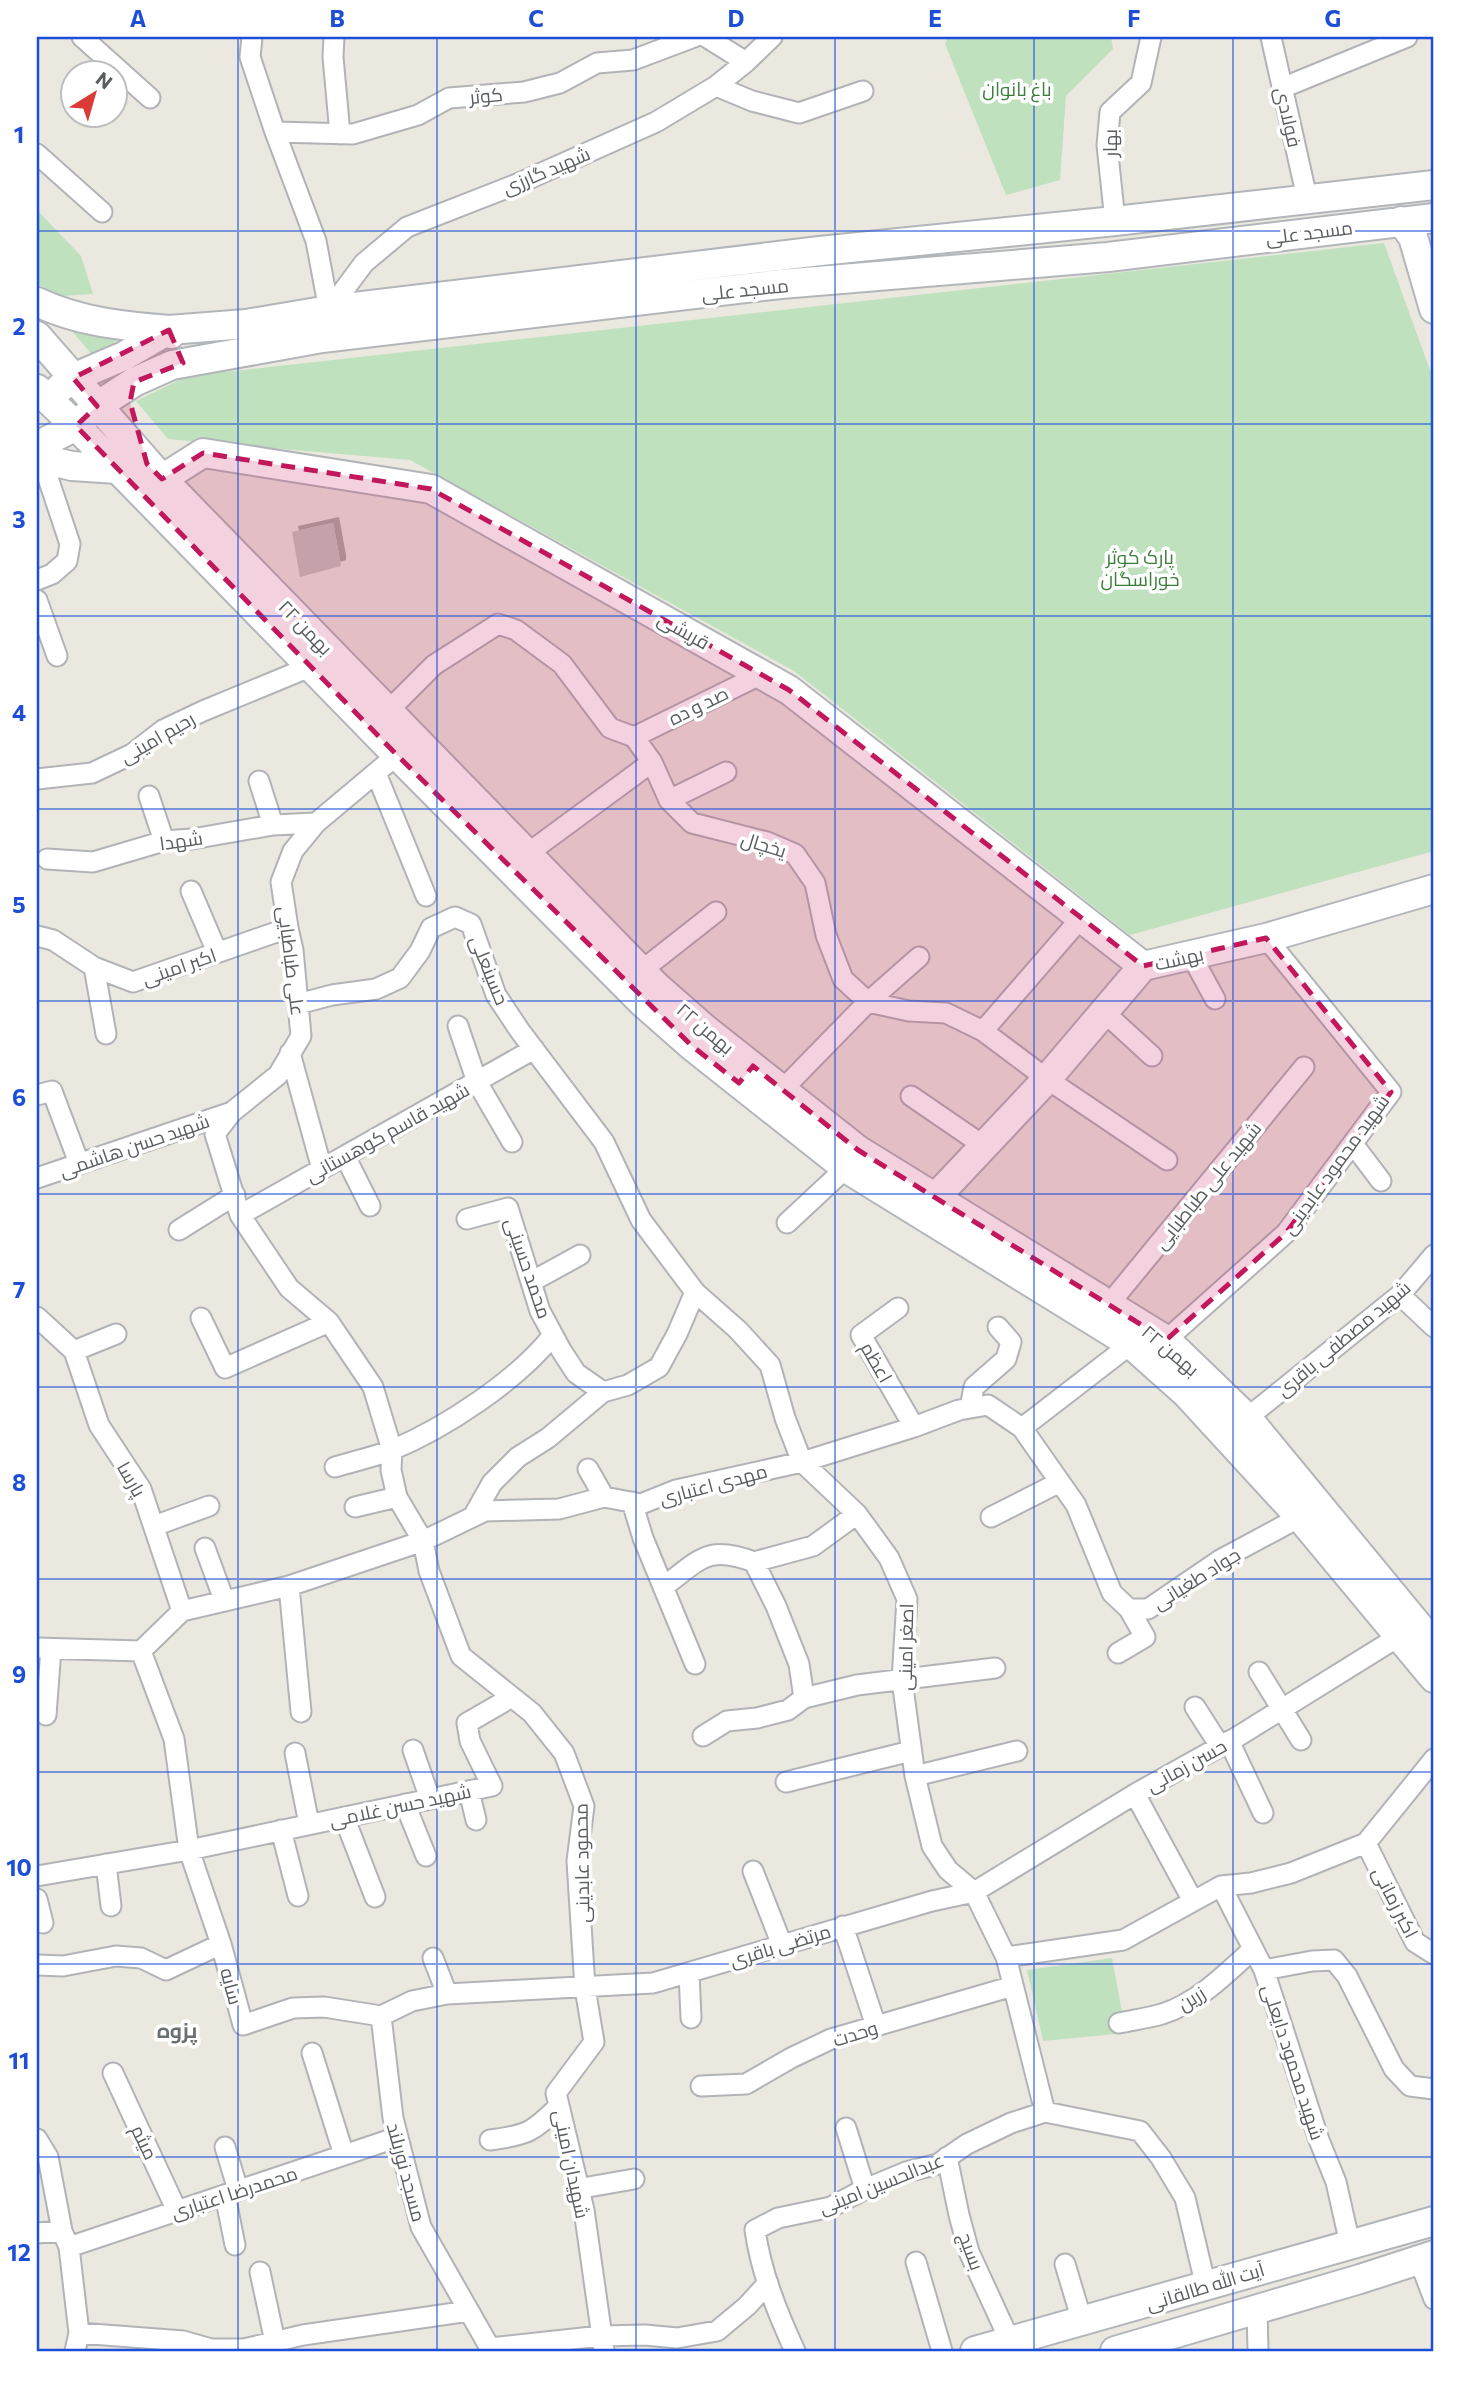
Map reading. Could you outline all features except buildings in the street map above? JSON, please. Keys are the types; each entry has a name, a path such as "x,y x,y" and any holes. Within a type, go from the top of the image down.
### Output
{"main road":[{"name":"مسجد علی","path":"37,302 79,318 111,325 169,330 246,324 329,310 775,257 1434,185"},
{"name":"مسجد علی","path":"39,455 76,426 97,405 134,382 172,365 322,338 780,284 1108,257 1434,218"},
{"path":"1401,221 1413,237 1434,309"},
{"path":"775,257 780,284"},
{"path":"40,397 73,378 124,356 169,330 183,363"},
{"name":"۲۲ بهمن","path":"37,337 155,472 641,971 705,1029 746,1075 846,1168 1131,1344 1186,1393 1300,1517 1434,1678"},
{"path":"134,382 130,402 131,420 155,472"},
{"name":"۲۲ بهمن","path":"40,397 76,426 312,666 386,764 642,1002 746,1075 782,1090 858,1150 1166,1340 1247,1418 1433,1643"},
{"name":"قریشی","path":"155,472 203,453 431,489 789,690 1143,966"},
{"path":"39,455 72,466 117,469"},
{"name":"بهشت","path":"935,1198 1047,1079 1143,966 1266,938 1434,889"},
{"path":"1421,2225 1427,2258"},
{"name":"آیت الله طالقانی","path":"975,2351 1421,2225"},
{"name":"آیت الله طالقانی","path":"1115,2351 1427,2258"}],"street":[{"path":"82,37 150,98"},
{"path":"252,37 250,57 316,241 329,310"},
{"path":"334,37 333,57 340,134"},
{"name":"کوثر","path":"275,132 353,134 418,115 449,98 524,92 560,83 597,63 633,60 694,37"},
{"path":"706,37 746,62"},
{"name":"شهید گارزی","path":"329,310 364,263 407,227 517,184 656,122 716,86 772,37"},
{"name":"بهار","path":"1115,221 1107,145 1110,112 1141,83 1151,37"},
{"name":"فولادی","path":"1271,37 1307,198"},
{"path":"1282,88 1407,37"},
{"path":"716,86 752,102 799,113 863,91"},
{"path":"37,154 102,212"},
{"path":"37,580 52,574 67,561 70,544 39,455"},
{"path":"37,600 57,656"},
{"name":"یخچال","path":"388,711 434,665 498,624 516,630 562,664 610,729 634,737 652,762 669,800 692,824 767,842 795,854 815,883 826,934 843,979 869,1002 909,1011 946,1013 983,1031 1047,1079 1167,1160"},
{"name":"رحیم امینی","path":"37,779 92,773 132,754 163,730 312,666"},
{"name":"صد و ده","path":"634,737 762,674"},
{"path":"527,854 652,762"},
{"path":"386,764 426,896"},
{"name":"علی طباطبایی","path":"386,764 316,823 293,851 281,882 293,950 301,1036 278,1075 232,1112 215,1134 240,1215 289,1288 329,1322 373,1387 392,1450 391,1470 397,1497 423,1541"},
{"path":"669,800 726,772"},
{"path":"259,781 273,825"},
{"path":"149,796 164,841"},
{"name":"شهدا","path":"47,859 93,862 164,841 273,825 316,823"},
{"path":"191,891 217,953"},
{"path":"641,971 716,912"},
{"name":"حسینعلی","path":"298,1004 332,995 376,989 400,978 421,951 431,928 455,917 471,924 496,995 604,1142 641,1220 695,1292 738,1330 770,1365 785,1418 802,1462"},
{"path":"983,1031 1081,918"},
{"name":"اکبر امینی","path":"37,936 53,940 94,967 133,982 288,928"},
{"name":"شهید محمود عابدینی","path":"1166,1340 1286,1233 1391,1093 1266,938"},
{"path":"1191,955 1215,999"},
{"path":"782,1090 869,1002 919,957"},
{"path":"94,967 106,1034"},
{"path":"1104,1012 1152,1056"},
{"path":"458,1026 477,1082 512,1142"},
{"name":"شهید قاسم کوهستانی","path":"240,1215 534,1049"},
{"path":"290,1053 322,1169"},
{"name":"شهید علی طباطبایی","path":"1110,1303 1304,1067"},
{"path":"37,1095 52,1091 79,1163"},
{"path":"911,1096 984,1146"},
{"name":"شهید حسن هاشمی","path":"37,1178 232,1112"},
{"path":"1353,1144 1381,1181"},
{"path":"345,1156 370,1206"},
{"path":"786,1223 846,1168"},
{"path":"179,1230 235,1195"},
{"name":"محمد حسینی","path":"467,1219 508,1208 540,1311 576,1373 603,1392"},
{"path":"531,1282 580,1255"},
{"name":"شهید مصطفی باقری","path":"1247,1418 1400,1295 1434,1255"},
{"path":"474,1515 492,1483 518,1457 548,1438 603,1392 628,1385 659,1367 695,1292"},
{"path":"1400,1295 1434,1327"},
{"name":"اعظم","path":"898,1308 861,1335 915,1427"},
{"path":"37,1317 74,1351 116,1334"},
{"path":"201,1318 225,1368 329,1322"},
{"path":"998,1327 1011,1342 1006,1359 974,1387 970,1408 988,1405 1022,1428 1131,1344"},
{"path":"335,1467 392,1450 450,1419 520,1371 553,1335"},
{"name":"پارسا","path":"74,1351 99,1425 141,1489 182,1611"},
{"name":"مهدی اعتباری","path":"182,1611 289,1586 423,1541 485,1511 559,1509 604,1497 641,1504 676,1490 802,1462 970,1408"},
{"name":"جواد طغیانی","path":"1022,1428 1076,1505 1112,1593 1129,1609 1148,1609 1220,1560 1300,1517"},
{"name":"اصغر امینی","path":"802,1462 857,1514 889,1558 907,1599 901,1680 915,1776 932,1846 948,1870 974,1892"},
{"path":"588,1469 604,1497"},
{"path":"991,1517 1060,1482"},
{"path":"355,1507 397,1497"},
{"path":"632,1502 695,1664"},
{"path":"154,1526 209,1506"},
{"path":"663,1587 707,1556 730,1553 754,1562 813,1546 857,1514"},
{"name":"محمود عابدینی","path":"423,1541 429,1571 461,1656 532,1713 565,1753 584,1807 577,1861 585,1988"},
{"path":"205,1548 224,1600"},
{"path":"754,1562 776,1606 799,1664 804,1698"},
{"path":"289,1586 301,1712"},
{"path":"1118,1653 1146,1637 1129,1609"},
{"path":"46,1715 44,1649 141,1651 182,1611"},
{"name":"حسن زمانی","path":"974,1892 1398,1637"},
{"name":"سایه","path":"141,1651 174,1739 189,1850 221,1944 243,2025 293,2008 324,2007 381,2017"},
{"path":"703,1736 727,1721 757,1718 788,1710 804,1698 857,1685 995,1668"},
{"path":"1259,1672 1301,1740"},
{"name":"شهید حسن غلامی","path":"37,1876 189,1850 492,1786 470,1741 467,1723 512,1697"},
{"path":"1195,1707 1224,1744 1263,1813"},
{"path":"413,1750 430,1799"},
{"path":"786,1782 911,1751"},
{"path":"915,1776 1017,1751"},
{"path":"295,1753 309,1824"},
{"path":"1006,1957 1123,1940 1221,1886 1251,1883 1291,1873 1366,1843 1434,1759"},
{"path":"468,1791 476,1820"},
{"path":"1135,1794 1194,1901"},
{"path":"405,1804 426,1856"},
{"path":"344,1817 375,1898"},
{"path":"281,1830 298,1896"},
{"name":"اکبر زمانی","path":"1366,1843 1415,1942 1434,1954"},
{"path":"106,1864 111,1906"},
{"path":"753,1871 782,1945"},
{"name":"شهید محمود دایعلی","path":"1221,1886 1264,1970 1319,2140 1336,2182 1350,2244"},
{"path":"974,1892 1006,1957 1045,2112 1140,2132 1161,2158 1185,2198 1206,2287"},
{"name":"مرتضی باقری","path":"585,1988 653,1983 843,1926 974,1892"},
{"path":"37,1899 43,1923"},
{"path":"843,1926 876,2026"},
{"path":"37,1965 63,1966 116,1956 141,1958 166,1970 221,1944"},
{"name":"زرین","path":"1119,2023 1164,2014 1192,2000 1252,1950"},
{"path":"433,1958 447,1994"},
{"path":"1264,1970 1312,1961 1334,1960 1347,1976 1394,2069 1410,2086 1434,2089"},
{"path":"689,1973 691,2018"},
{"name":"وحدت","path":"701,2086 746,2084 791,2057 831,2039 1013,1986"},
{"path":"381,2017 412,2001 447,1994 585,1988"},
{"name":"شهیدان امینی","path":"585,1988 594,2042 556,2092 584,2210 602,2344"},
{"name":"مسجد نوربلند","path":"381,2017 393,2118 421,2227 489,2349"},
{"path":"312,2053 344,2155"},
{"name":"میثم","path":"113,2073 177,2211"},
{"path":"490,2140 521,2136 538,2127 559,2106"},
{"name":"عبدالحسین امینی","path":"795,2351 759,2256 755,2230 778,2218 831,2207 864,2189 906,2172 938,2164 967,2144 1011,2123 1045,2112"},
{"path":"846,2128 864,2189"},
{"name":"محمدرضا اعتباری","path":"37,2233 65,2239 177,2211 398,2137"},
{"path":"37,2139 65,2239 77,2342 183,2341 211,2349 244,2349 303,2334 469,2311"},
{"path":"225,2147 235,2245"},
{"name":"بسیج","path":"947,2157 969,2252 1010,2341"},
{"path":"577,2189 634,2179"},
{"path":"1427,2258 1434,2300"},
{"path":"916,2262 942,2351"},
{"path":"1065,2264 1082,2321"},
{"path":"260,2272 275,2342"},
{"path":"489,2349 602,2344 645,2335 677,2339 717,2330 747,2306 768,2283"},
{"path":"1257,2310 1258,2351"}],"highlighted area":[{"path":"169,330 183,363 134,382 130,402 147,464 162,479 203,453 431,489 789,690 1143,966 1266,938 1391,1092 1286,1233 1166,1340 858,1150 753,1066 739,1083 692,1046 397,755 76,426 97,406 73,378"}],"green space":[{"name":"باغ بانوان","path":"948,37 1111,37 1113,49 1066,96 1060,180 1006,195 945,44"},
{"path":"37,210 81,256 93,294 61,296 37,284"},
{"name":"پارک کوثر خوراسگان","path":"1384,243 1434,381 1434,851 1130,935 794,671 410,460 168,439 136,401 188,376"},
{"path":"65,323 121,337 94,357"},
{"path":"1112,1958 1126,2033 1043,2041 1027,1970"}],"district":[{"name":"پزوه","path":"177,2029"}]}
